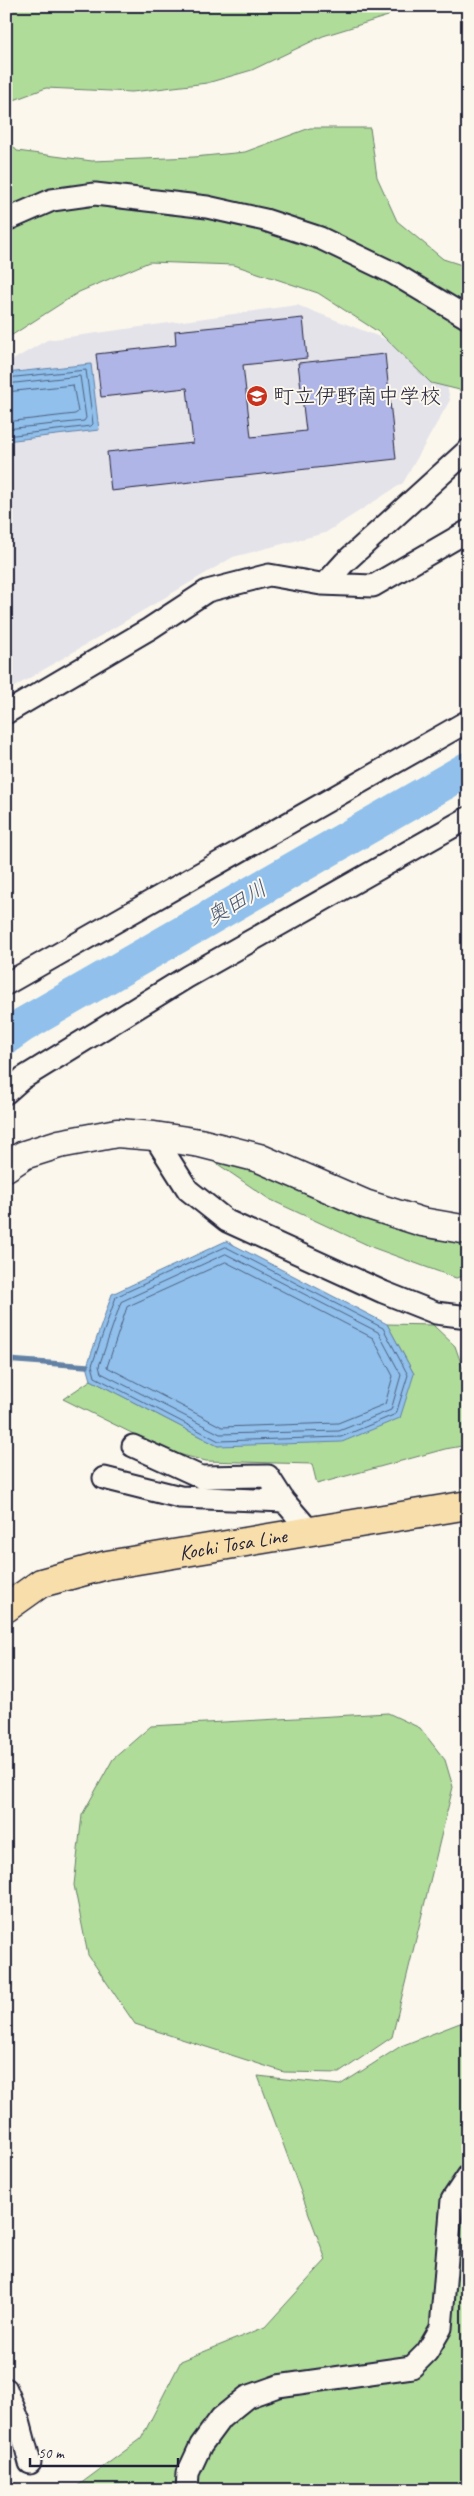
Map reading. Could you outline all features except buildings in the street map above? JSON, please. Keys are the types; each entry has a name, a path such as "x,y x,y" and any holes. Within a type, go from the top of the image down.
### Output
{"main road":[{"name":"Kochi Tosa Line","path":"6,1608 40,1583 107,1565 468,1505"}],"street":[{"path":"6,220 52,200 95,194 207,207 265,220 320,238 394,273 468,318"},
{"path":"325,584 345,562 468,450"},
{"path":"6,713 149,629 207,591 269,575 325,584 373,586 468,531"},
{"path":"6,984 468,721"},
{"path":"6,1093 23,1078 187,977 468,818"},
{"path":"6,1167 24,1155 59,1144 117,1133 154,1136 200,1143 259,1158 365,1204 422,1222 468,1230"},
{"path":"154,1136 188,1190 227,1221 436,1313 468,1317"},
{"path":"133,1446 201,1477 268,1476 284,1501 309,1530"},
{"path":"104,1478 180,1497 284,1501"},
{"path":"187,2490 188,2473 201,2445 221,2418 247,2397 278,2386 412,2367 427,2352 441,2328 452,2200 468,2176"},
{"path":"6,2389 19,2421 30,2463"}],"shaded area":[{"path":"297,305 442,361 450,400 403,483 325,533 233,557 6,692 6,364 47,340"}],"green space":[{"path":"6,6 394,6 388,16 323,36 252,70 207,83 132,92 46,88 6,103"},
{"path":"310,128 370,128 377,177 397,221 443,259 468,267 468,392 431,383 380,333 318,293 234,265 149,262 79,292 6,339 6,138 17,151 92,161 194,157 245,152"},
{"path":"175,1135 468,1231 468,1275 456,1278 374,1248 269,1199"},
{"path":"387,1324 433,1325 455,1346 468,1383 468,1445 445,1449 317,1484 312,1464 206,1461 170,1452 63,1399 91,1380 218,1446 414,1374"},
{"path":"388,1713 420,1728 445,1760 453,1787 392,2037 339,2073 284,2072 135,2024 88,1955 74,1885 82,1815 113,1759 151,1726"},
{"path":"460,2023 468,2024 468,2490 72,2490 141,2439 181,2361 265,2327 326,2260 258,2076 340,2085 401,2046"}],"water":[{"path":"91,364 99,430 6,441 6,373"},
{"path":"226,1241 387,1324 414,1374 400,1418 342,1442 218,1446 91,1380 87,1366 112,1294"}],"waterway":[{"name":"奥田川","path":"6,1037 23,1025 468,769"},
{"path":"6,1360 87,1366"}],"place":[{"name":"町立伊野南中学校","path":"257,396"}]}
